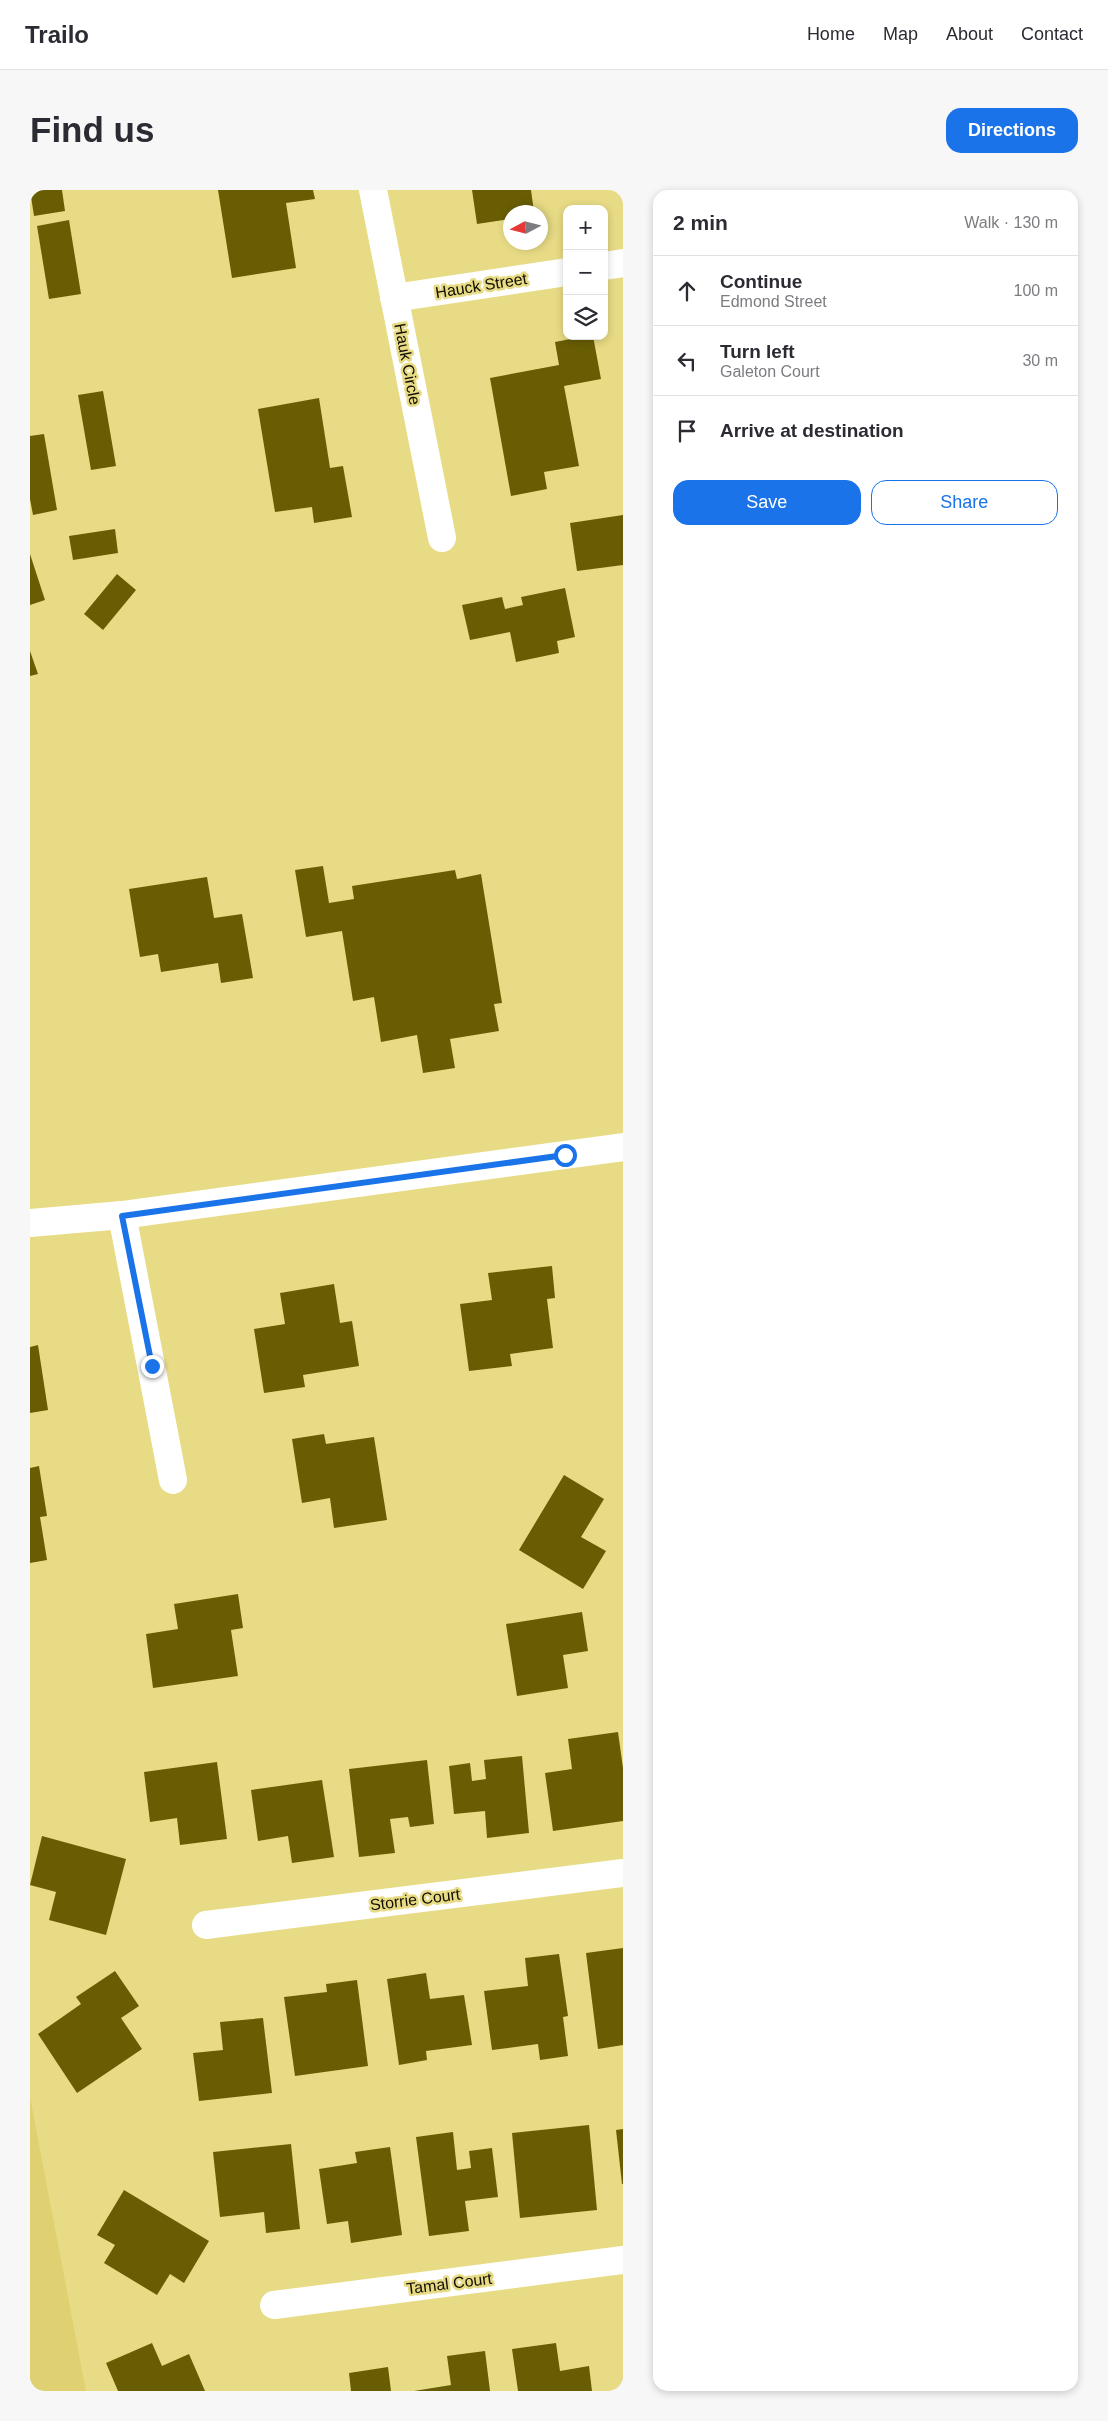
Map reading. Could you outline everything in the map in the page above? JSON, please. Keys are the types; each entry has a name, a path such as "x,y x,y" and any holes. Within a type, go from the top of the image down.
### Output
{"street":[{"name":"Hauk Circle","path":"373,190 442,538"},
{"path":"608,265 623,263"},
{"name":"Hauck Street","path":"394,298 563,273"},
{"path":"30,1223 122,1216 623,1147"},
{"path":"122,1216 174,1480"},
{"name":"Storrie Court","path":"206,1925 623,1873"},
{"name":"Tamal Court","path":"274,2305 623,2260"}],"shaded area":[{"path":"30,2097 86,2391 30,2391"}],"building":[{"path":"30,190 62,190 65,211 34,216"},
{"path":"218,190 313,190 315,199 286,203 296,268 232,278"},
{"path":"472,190 531,190 533,205 503,205 503,220 477,224"},
{"path":"69,220 81,294 49,299 37,226"},
{"path":"594,340 601,379 564,386 579,466 544,472 547,489 511,496 490,378 559,365 555,342"},
{"path":"103,391 116,466 91,470 78,395"},
{"path":"319,398 330,468 343,466 352,517 314,523 312,507 275,512 258,409"},
{"path":"44,434 57,510 33,515 30,499 30,436"},
{"path":"623,515 623,565 577,571 570,523"},
{"path":"115,529 118,553 73,560 69,536"},
{"path":"30,554 45,600 30,605"},
{"path":"117,574 136,590 103,630 84,614"},
{"path":"565,588 575,637 557,641 559,653 516,662 510,632 470,640 462,605 502,597 505,609 523,605 521,597"},
{"path":"30,651 38,674 30,676"},
{"path":"323,866 329,903 354,899 352,886 455,870 457,879 481,874 502,1003 494,1004 499,1031 450,1039 455,1068 423,1073 417,1035 381,1042 374,997 353,1001 342,931 306,937 295,870"},
{"path":"207,877 214,918 242,914 253,978 221,983 218,963 161,972 158,954 140,957 129,889"},
{"path":"552,1266 555,1298 547,1299 553,1348 510,1354 512,1366 469,1371 460,1304 492,1300 488,1273"},
{"path":"334,1284 340,1323 352,1321 359,1366 303,1375 305,1387 264,1393 254,1329 285,1324 280,1293"},
{"path":"38,1345 48,1410 30,1413 30,1347"},
{"path":"324,1434 326,1444 374,1437 387,1520 334,1528 330,1498 302,1503 292,1439"},
{"path":"39,1466 47,1516 40,1517 47,1560 30,1563 30,1468"},
{"path":"564,1475 604,1499 581,1537 606,1551 583,1589 519,1550"},
{"path":"238,1594 243,1628 231,1630 238,1676 153,1688 146,1634 178,1629 174,1604"},
{"path":"582,1612 588,1651 563,1655 568,1688 517,1696 506,1624"},
{"path":"618,1732 623,1768 623,1821 553,1831 545,1773 572,1769 568,1739"},
{"path":"522,1756 529,1833 487,1838 485,1811 454,1814 449,1766 470,1763 472,1781 486,1779 484,1760"},
{"path":"427,1760 434,1824 410,1827 408,1817 390,1819 395,1853 359,1857 349,1769"},
{"path":"217,1762 227,1839 180,1845 177,1818 150,1822 144,1772"},
{"path":"322,1780 334,1857 292,1863 288,1836 258,1841 251,1790"},
{"path":"42,1836 126,1859 106,1935 49,1920 56,1892 30,1885"},
{"path":"623,1948 623,2045 598,2049 586,1953"},
{"path":"559,1954 568,2016 563,2017 568,2056 540,2060 538,2044 492,2050 484,1991 528,1986 525,1958"},
{"path":"115,1971 139,2006 121,2018 142,2049 77,2093 38,2034 81,2004 76,1997"},
{"path":"426,1973 430,1999 464,1995 472,2045 426,2051 427,2060 399,2065 387,1979"},
{"path":"357,1980 368,2066 295,2076 284,1997 327,1992 326,1984"},
{"path":"263,2018 272,2093 199,2101 193,2053 223,2050 220,2022"},
{"path":"589,2125 597,2210 520,2218 512,2133"},
{"path":"623,2129 623,2184 622,2184 616,2130"},
{"path":"453,2132 457,2170 471,2168 469,2151 492,2148 498,2197 465,2201 469,2231 429,2236 416,2137"},
{"path":"291,2144 300,2229 266,2233 264,2212 220,2217 213,2152"},
{"path":"390,2147 402,2235 351,2243 348,2221 327,2224 319,2169 357,2163 355,2152"},
{"path":"124,2190 209,2241 184,2283 170,2274 157,2295 104,2263 115,2245 97,2235"},
{"path":"152,2343 162,2366 189,2354 205,2391 118,2391 106,2363"},
{"path":"556,2343 560,2371 589,2366 592,2391 518,2391 512,2349"},
{"path":"485,2351 490,2391 414,2391 451,2385 447,2356"},
{"path":"388,2367 391,2391 351,2391 349,2373"}],"route":[{"path":"152,1366 122,1216 565,1155"}]}
